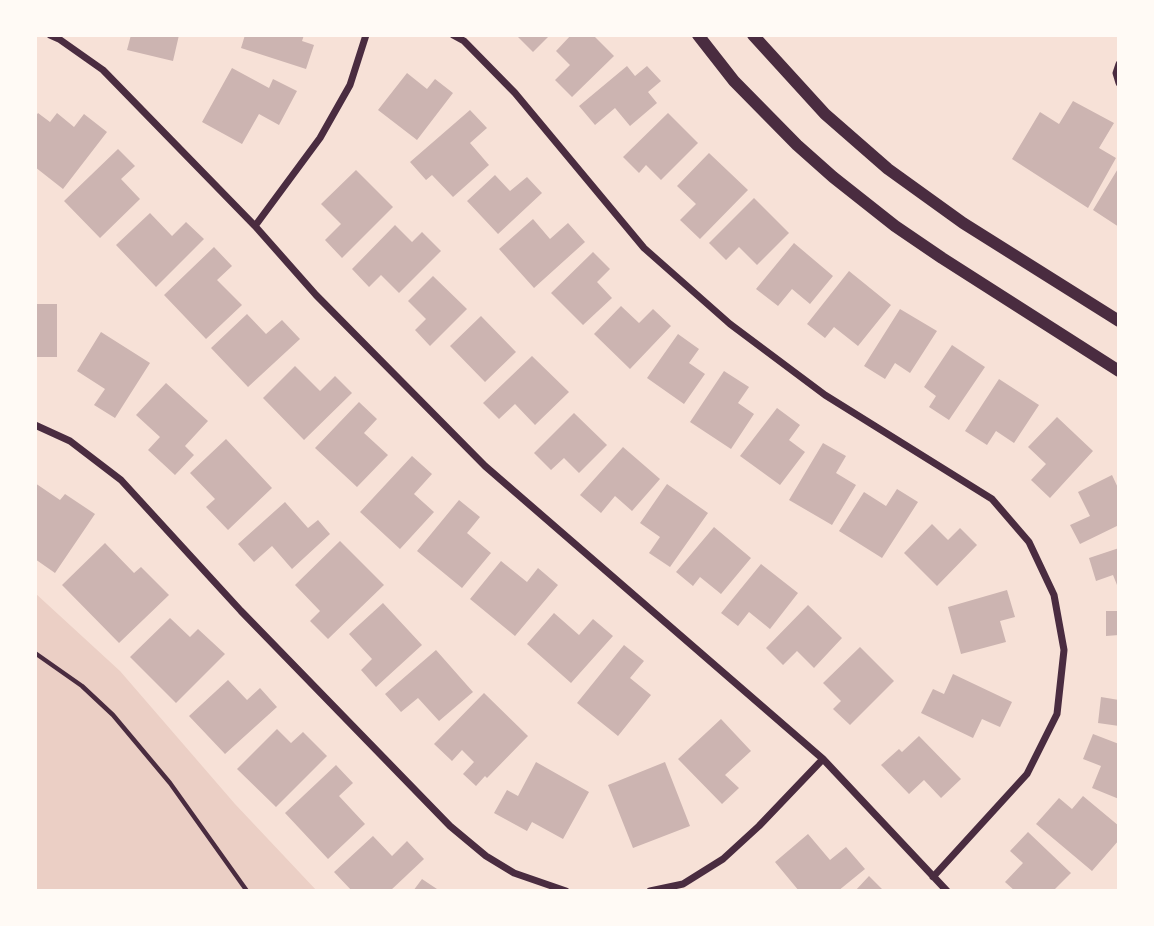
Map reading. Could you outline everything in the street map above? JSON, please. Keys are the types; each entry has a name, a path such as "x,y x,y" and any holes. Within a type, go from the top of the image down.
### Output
{"street":[{"path":"50,35 60,37 103,70 255,226 316,295 485,466 823,758 947,891"},
{"path":"255,226 326,127 350,85 366,35"},
{"path":"453,35 464,41 514,93 644,248 730,324 825,395 992,499 1029,542 1054,595 1064,650 1057,714 1027,774 933,877"},
{"path":"698,35 734,81 833,177 895,226 942,258 1119,371"},
{"path":"752,35 825,114 888,169 963,223 1119,321"},
{"path":"1119,64 1116,73 1119,83"},
{"path":"35,425 70,441 121,480 242,611 450,826 486,856 514,873 566,891"},
{"path":"650,891 683,884 723,859 760,826 823,758"}],"path":[{"path":"35,653 82,686 113,715 170,783 247,891"}],"shaded area":[{"path":"35,593 120,671 235,804 317,891 35,891"}],"building":[{"path":"131,35 179,35 173,61 127,50"},
{"path":"245,35 304,35 302,41 314,45 306,69 241,48"},
{"path":"516,35 550,35 533,52"},
{"path":"571,35 593,35 614,56 572,97 555,80 570,65 556,51"},
{"path":"627,66 635,76 647,66 661,81 648,92 657,103 630,126 615,108 595,125 579,106"},
{"path":"232,68 269,88 273,79 297,91 279,125 259,114 242,144 202,122"},
{"path":"407,73 427,89 435,79 453,93 417,140 378,110"},
{"path":"1073,101 1114,123 1099,148 1116,158 1088,208 1012,159 1040,112 1059,124"},
{"path":"470,110 487,128 470,143 489,165 453,197 432,175 426,180 410,162"},
{"path":"38,113 50,122 57,113 74,127 84,114 107,132 63,189 35,167 35,117"},
{"path":"668,113 698,143 661,180 646,165 639,173 623,157"},
{"path":"118,149 135,166 121,179 140,199 100,238 64,201"},
{"path":"709,153 748,190 700,239 680,220 696,204 677,186"},
{"path":"1119,167 1119,227 1093,210"},
{"path":"356,170 393,207 342,258 325,240 341,224 321,204"},
{"path":"495,175 510,191 527,177 542,193 498,234 467,201"},
{"path":"754,198 789,233 757,265 739,247 726,260 709,243"},
{"path":"150,213 172,236 186,222 204,239 156,287 116,245"},
{"path":"533,219 550,239 568,223 585,242 534,288 499,249"},
{"path":"395,225 412,242 422,232 441,251 399,293 381,275 369,287 352,269"},
{"path":"794,243 833,276 810,304 792,289 778,306 756,289"},
{"path":"214,247 232,266 217,280 242,305 206,339 164,295"},
{"path":"593,252 610,269 597,282 612,298 583,325 551,293"},
{"path":"849,271 891,305 858,346 834,327 825,338 807,324"},
{"path":"433,276 467,309 430,346 415,330 426,319 408,301"},
{"path":"35,304 57,304 57,357 35,357"},
{"path":"621,306 639,323 653,309 671,326 630,369 594,334"},
{"path":"900,309 937,331 910,373 895,363 885,379 864,366"},
{"path":"247,314 266,334 282,320 300,339 248,387 211,348"},
{"path":"481,316 516,352 485,382 450,346"},
{"path":"101,332 150,363 115,418 94,405 105,389 77,371"},
{"path":"678,334 699,349 689,363 705,374 684,404 647,378"},
{"path":"952,345 985,367 949,420 929,407 936,396 924,387"},
{"path":"532,356 569,392 535,425 515,404 499,419 483,403"},
{"path":"295,366 320,391 335,376 352,393 304,440 263,398"},
{"path":"724,371 749,387 738,403 754,414 731,449 690,422"},
{"path":"999,379 1039,405 1014,443 996,431 987,445 965,431"},
{"path":"166,383 208,421 185,446 194,455 175,475 148,450 160,437 136,415"},
{"path":"359,402 377,419 364,433 388,455 357,487 315,448"},
{"path":"777,408 800,425 789,440 805,452 780,485 740,456"},
{"path":"574,413 607,445 579,473 564,458 551,470 534,453"},
{"path":"1057,417 1093,451 1050,498 1031,480 1046,464 1028,447"},
{"path":"226,439 272,488 228,530 206,507 215,499 190,473"},
{"path":"823,443 846,456 836,473 856,485 832,525 789,500"},
{"path":"623,447 660,479 632,511 615,496 601,513 580,495"},
{"path":"412,456 432,474 414,494 434,512 400,549 360,512"},
{"path":"1112,475 1119,490 1119,525 1080,544 1070,525 1090,516 1078,492"},
{"path":"35,483 60,500 65,494 95,514 55,573 35,559"},
{"path":"667,484 708,513 670,567 649,553 660,537 640,523"},
{"path":"897,489 918,502 882,558 839,531 864,492 886,506"},
{"path":"459,500 480,517 467,533 491,553 462,588 417,551"},
{"path":"285,502 308,528 318,520 330,534 292,569 272,546 254,562 238,544"},
{"path":"932,524 948,540 960,528 977,545 937,586 904,553"},
{"path":"714,527 751,558 721,594 700,577 693,586 676,572"},
{"path":"340,541 384,585 328,639 310,621 320,611 295,585"},
{"path":"105,543 134,573 141,567 169,595 119,643 62,585"},
{"path":"1119,548 1119,590 1113,575 1096,581 1089,558"},
{"path":"501,561 527,582 538,568 558,585 515,636 470,599"},
{"path":"761,564 798,593 770,629 749,612 738,626 721,613"},
{"path":"1007,590 1015,617 1000,621 1006,642 961,654 948,607"},
{"path":"383,603 422,645 376,687 361,670 372,659 349,634"},
{"path":"808,605 842,638 814,668 797,651 783,665 766,648"},
{"path":"1106,611 1119,611 1119,635 1106,636"},
{"path":"554,613 579,635 593,619 613,636 571,683 527,644"},
{"path":"170,618 190,637 198,629 225,654 176,703 130,657"},
{"path":"624,645 644,661 630,678 651,695 618,736 577,703"},
{"path":"860,647 894,681 850,725 833,709 841,701 823,683"},
{"path":"436,650 473,692 439,721 418,698 401,712 385,694"},
{"path":"953,674 1012,702 1000,727 982,719 973,738 921,713 933,689 944,694"},
{"path":"228,680 247,700 260,688 277,707 225,754 189,716"},
{"path":"484,693 528,736 476,786 463,774 474,762 462,750 452,761 434,744"},
{"path":"1101,697 1119,700 1119,726 1098,723"},
{"path":"721,719 751,751 725,775 739,788 722,804 678,759"},
{"path":"277,729 291,743 303,732 327,756 276,807 237,769"},
{"path":"1093,734 1119,744 1119,799 1092,788 1101,766 1083,759"},
{"path":"919,736 961,779 941,798 924,780 909,794 881,765 899,749 902,752"},
{"path":"536,762 589,792 563,839 532,822 527,831 494,813 507,790 518,796"},
{"path":"665,762 690,826 633,848 608,785"},
{"path":"336,765 353,783 339,796 365,824 328,859 285,813"},
{"path":"1083,796 1119,826 1119,840 1092,871 1036,824 1059,798 1072,809"},
{"path":"1028,832 1071,873 1053,891 1015,891 1005,882 1023,863 1010,851"},
{"path":"808,834 830,860 846,847 865,869 838,891 799,891 775,862"},
{"path":"373,836 392,856 407,841 424,859 390,891 352,891 334,872"},
{"path":"869,876 884,891 855,891"},
{"path":"422,879 440,891 413,891"}]}
